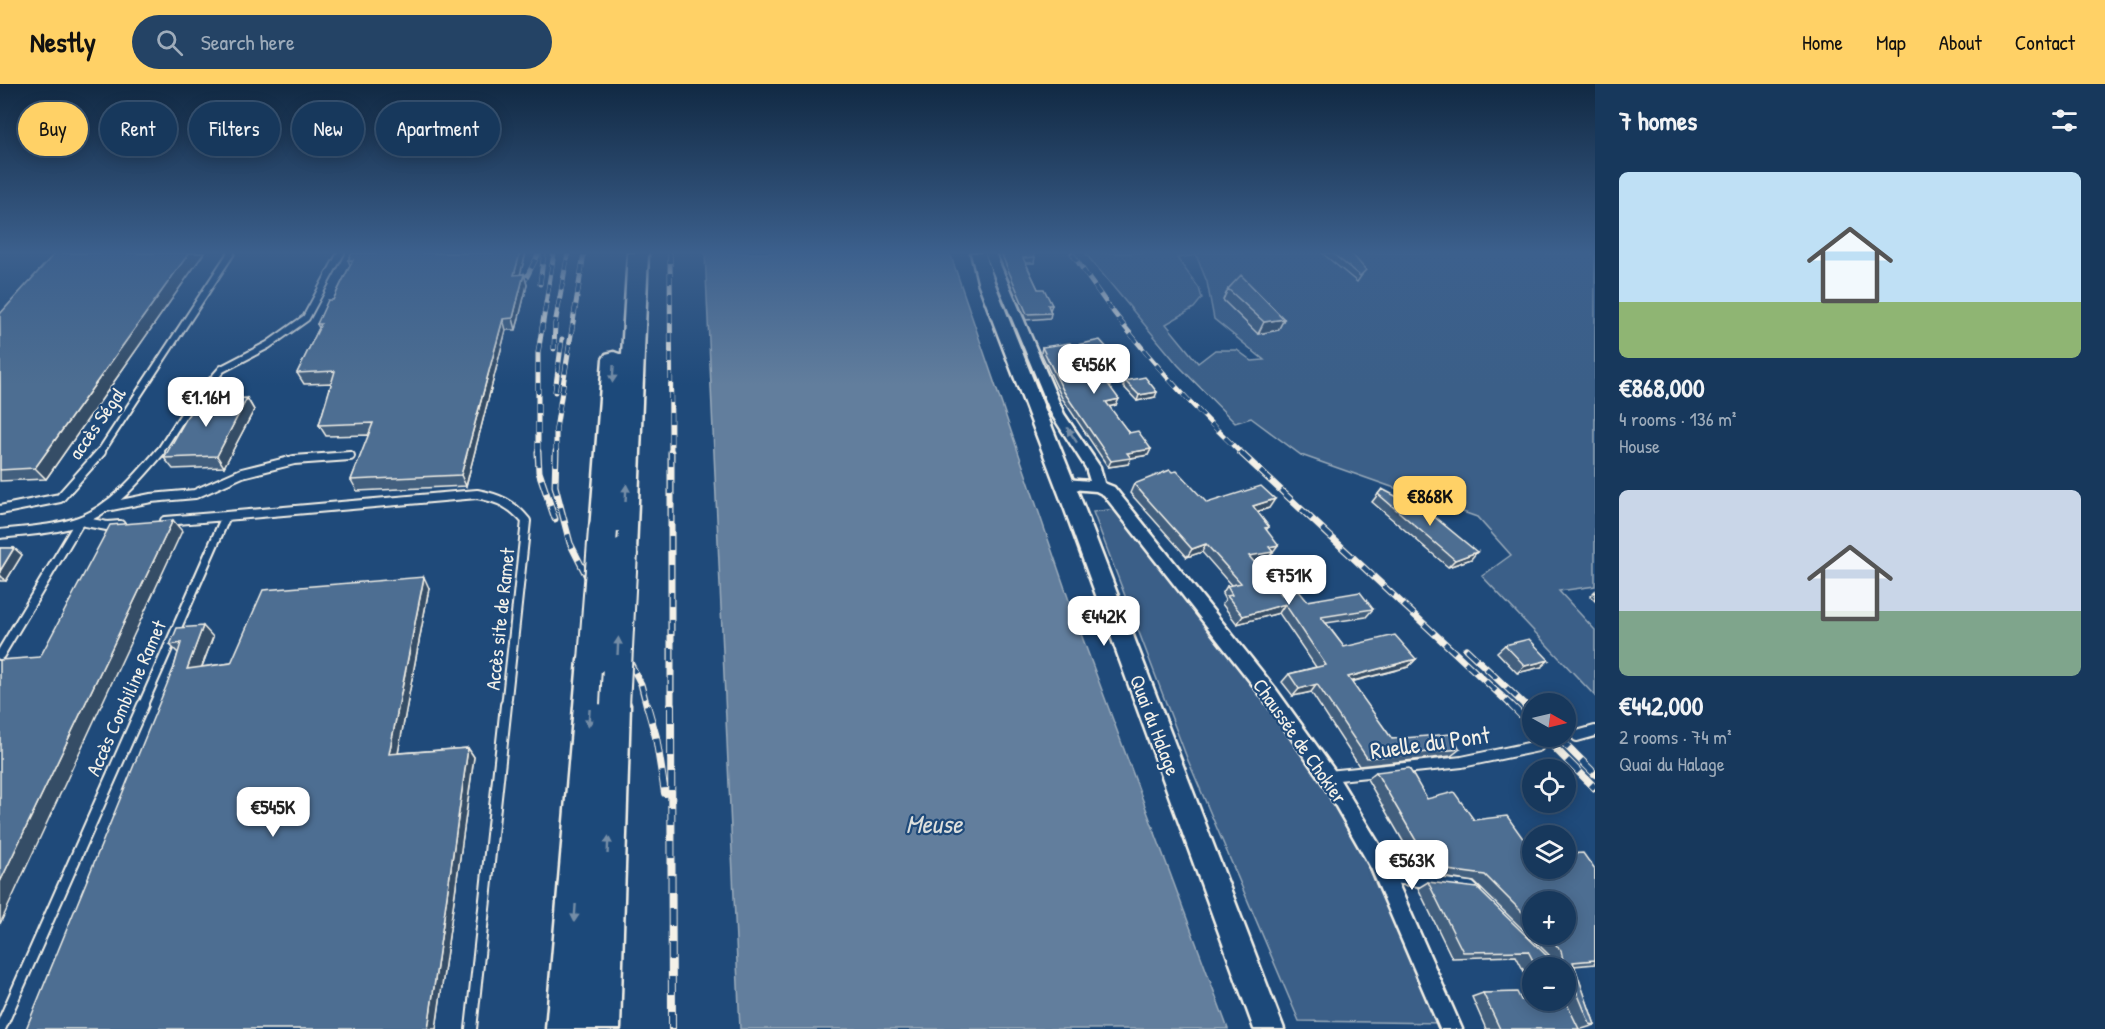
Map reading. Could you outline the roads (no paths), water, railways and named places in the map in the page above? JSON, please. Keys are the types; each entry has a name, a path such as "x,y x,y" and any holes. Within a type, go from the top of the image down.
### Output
{"highway":[{"path":"566,1029 619,297"},
{"path":"600,1029 636,297"}],"main road":[{"name":"Quai du Halage","path":"992,297 1065,484 1269,1029"}],"street":[{"name":"Chaussée de Chokier","path":"1009,297 1059,415 1093,467 1098,486 1109,491 1217,627 1269,693 1328,776 1378,861 1451,1029"},
{"path":"1065,484 1098,486"}],"lane":[{"name":"accès Ségal","path":"0,510 60,498 98,456 202,297"},
{"path":"0,534 38,530 80,521 111,502 144,471 164,447 188,408 222,369 268,345 306,318 319,297"},
{"path":"102,508 152,498 195,494 242,473 294,460 350,456"},
{"name":"Accès site de Ramet","path":"226,516 477,494 501,498 514,506 526,521 471,1029"},
{"path":"155,522 226,516"},
{"name":"Accès Combiline Ramet","path":"0,1029 226,516"},
{"path":"80,521 107,526 131,524"},
{"path":"0,655 80,521"},
{"path":"1577,736 1595,731"},
{"name":"Ruelle du Pont","path":"1328,776 1462,762 1533,747"},
{"path":"1384,877 1470,887 1486,903"}],"water":[{"name":"Meuse","path":"707,297 965,297 1074,615 1228,1029 740,1029"}],"railway":[{"path":"538,452 538,353 547,297"},
{"path":"554,349 555,324 560,297"},
{"path":"556,452 556,429 577,297"},
{"path":"670,297 671,453"},
{"path":"1102,297 1172,383 1241,453"},
{"path":"555,392 562,339"},
{"path":"538,452 539,472 555,519"},
{"path":"556,452 555,486 570,543 641,684 647,707"},
{"path":"1240,452 1513,707"},
{"path":"671,453 671,705"},
{"path":"1466,649 1522,702"},
{"path":"647,705 656,737 665,793"},
{"path":"671,705 672,1029"},
{"path":"1513,707 1522,716"},
{"path":"1554,747 1595,788"},
{"path":"1568,747 1595,774"}]}
